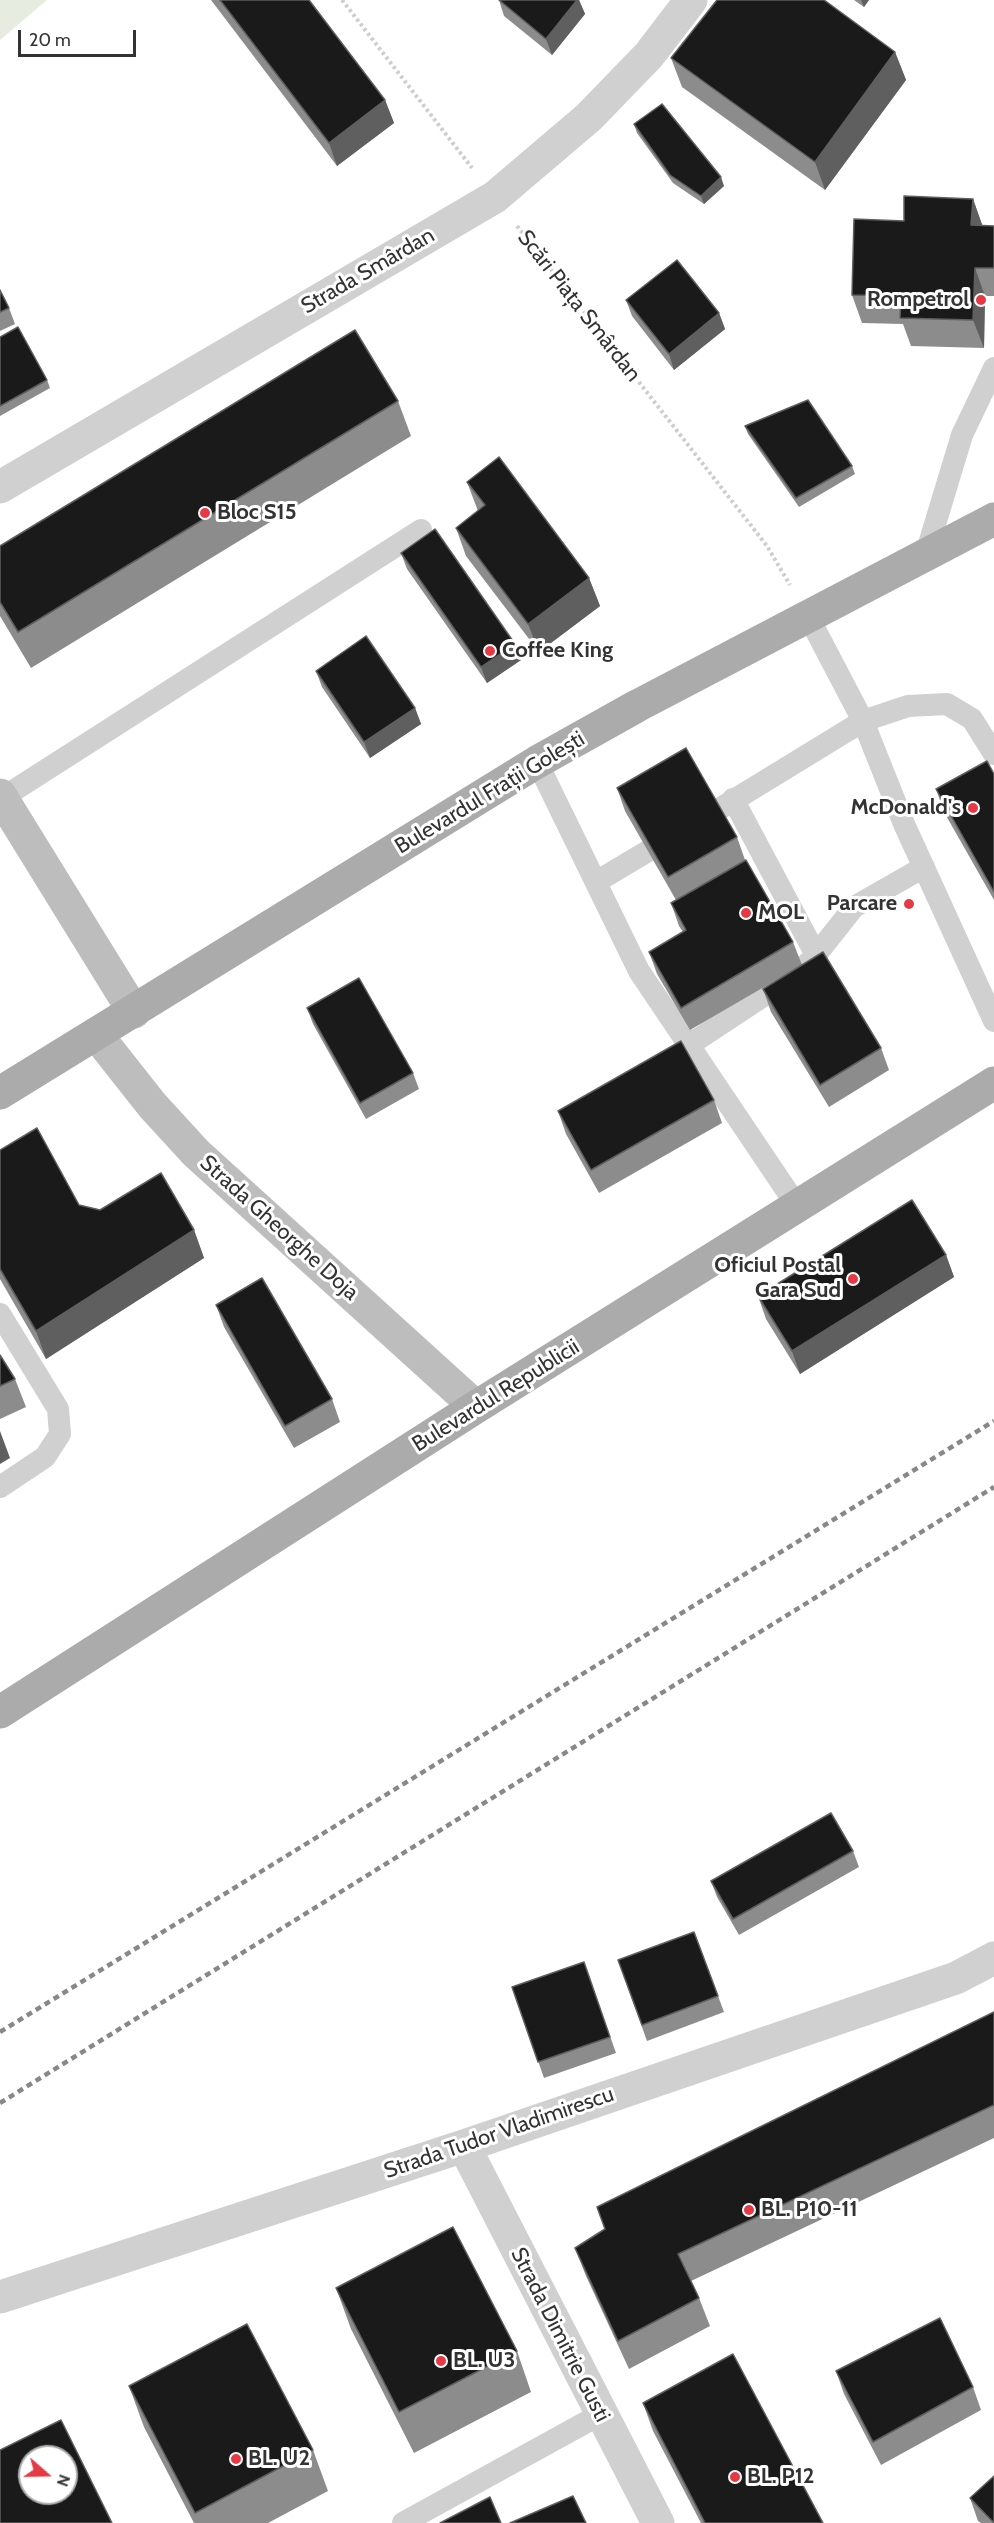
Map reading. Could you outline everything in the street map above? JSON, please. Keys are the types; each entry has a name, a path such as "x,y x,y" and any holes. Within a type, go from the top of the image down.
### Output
{"main road":[{"name":"Bulevardul Frații Golești","path":"0,1093 537,762 637,706 994,519"},
{"name":"Bulevardul Republicii","path":"0,1712 476,1407 994,1083"}],"street":[{"name":"Strada Smârdan","path":"0,487 495,197 589,117 649,55 691,0"},
{"path":"1,796 134,1012"},
{"name":"Strada Gheorghe Doja","path":"96,1034 152,1105 196,1153 476,1407"},
{"name":"Strada Tudor Vladimirescu","path":"0,2297 464,2146 956,1978 994,1958"},
{"name":"Strada Dimitrie Gusti","path":"464,2146 658,2523"}],"lane":[{"path":"926,555 962,435 994,368"},
{"path":"1,796 421,530"},
{"path":"808,616 863,721 924,867 992,1010"},
{"path":"816,955 724,805 863,721 908,706 946,704 972,718 994,754"},
{"path":"537,762 639,971 798,1206"},
{"path":"596,882 648,851"},
{"path":"688,1045 798,973 816,955 854,907 924,867"},
{"path":"0,1314 58,1409 60,1434 45,1457 0,1487"},
{"path":"403,2523 601,2414"}],"path":[{"name":"Scări Piața Smârdan","path":"342,0 767,546 808,616"}],"shaded area":[{"path":"0,0 47,0 0,40"}],"building":[{"path":"220,0 309,0 385,100 329,143"},
{"path":"499,0 577,0 546,39"},
{"path":"717,0 824,0 895,52 815,162 671,58"},
{"path":"662,104 721,177 701,196 670,175 634,124"},
{"path":"904,196 973,199 971,225 994,226 994,268 975,268 973,320 900,318 901,296 852,295 854,219 904,221"},
{"path":"677,260 719,313 669,354 626,300"},
{"path":"0,290 9,308 0,312"},
{"path":"18,327 47,380 0,406 0,337"},
{"path":"355,330 398,401 18,632 0,602 0,546"},
{"path":"808,400 852,466 796,498 745,426"},
{"path":"499,457 589,578 528,624 456,528 485,505 467,482"},
{"path":"435,529 515,644 481,667 401,553"},
{"path":"366,636 415,708 364,742 316,671"},
{"path":"686,748 737,837 668,877 617,788"},
{"path":"987,761 994,774 994,892 936,789"},
{"path":"746,860 793,942 681,1008 649,952 686,930 671,903"},
{"path":"823,952 881,1048 820,1085 763,989"},
{"path":"359,978 413,1073 360,1103 307,1008"},
{"path":"681,1041 714,1100 591,1170 558,1111"},
{"path":"37,1128 79,1205 100,1210 161,1173 194,1230 36,1331 0,1269 0,1150"},
{"path":"912,1200 946,1255 792,1351 758,1296"},
{"path":"262,1278 332,1399 285,1426 216,1305"},
{"path":"0,1355 15,1379 0,1386"},
{"path":"831,1813 853,1851 733,1919 711,1881"},
{"path":"694,1932 718,1996 642,2025 618,1960"},
{"path":"584,1962 610,2037 538,2062 512,1987"},
{"name":"BL. P10-11","path":"994,2012 994,2105 678,2254 699,2298 618,2341 575,2248 605,2229 597,2207"},
{"name":"BL. U3","path":"453,2227 517,2351 399,2412 336,2288"},
{"path":"940,2318 973,2387 873,2442 836,2371"},
{"name":"BL. U2","path":"247,2324 313,2450 195,2513 129,2386"},
{"name":"BL. P12","path":"733,2354 823,2523 705,2523 643,2403"},
{"path":"61,2420 73,2445 18,2445 18,2505 78,2505 78,2454 112,2523 0,2523 0,2450"},
{"path":"994,2476 994,2523 970,2498"},
{"path":"573,2496 586,2523 510,2523"},
{"path":"490,2497 501,2523 440,2523"}],"railway":[{"path":"0,2032 994,1421"},
{"path":"0,2103 994,1487"}],"place":[{"name":"Rompetrol","path":"981,300"},
{"name":"Bloc S15","path":"205,513"},
{"name":"Coffee King","path":"490,651"},
{"name":"McDonald's","path":"973,808"},
{"name":"Parcare","path":"909,904"},
{"name":"MOL","path":"746,913"},
{"name":"Oficiul Postal Gara Sud","path":"853,1279"},
{"name":"BL. P10-11","path":"749,2210"},
{"name":"BL. U3","path":"441,2361"},
{"name":"BL. U2","path":"236,2459"},
{"name":"BL. P12","path":"735,2477"}]}
